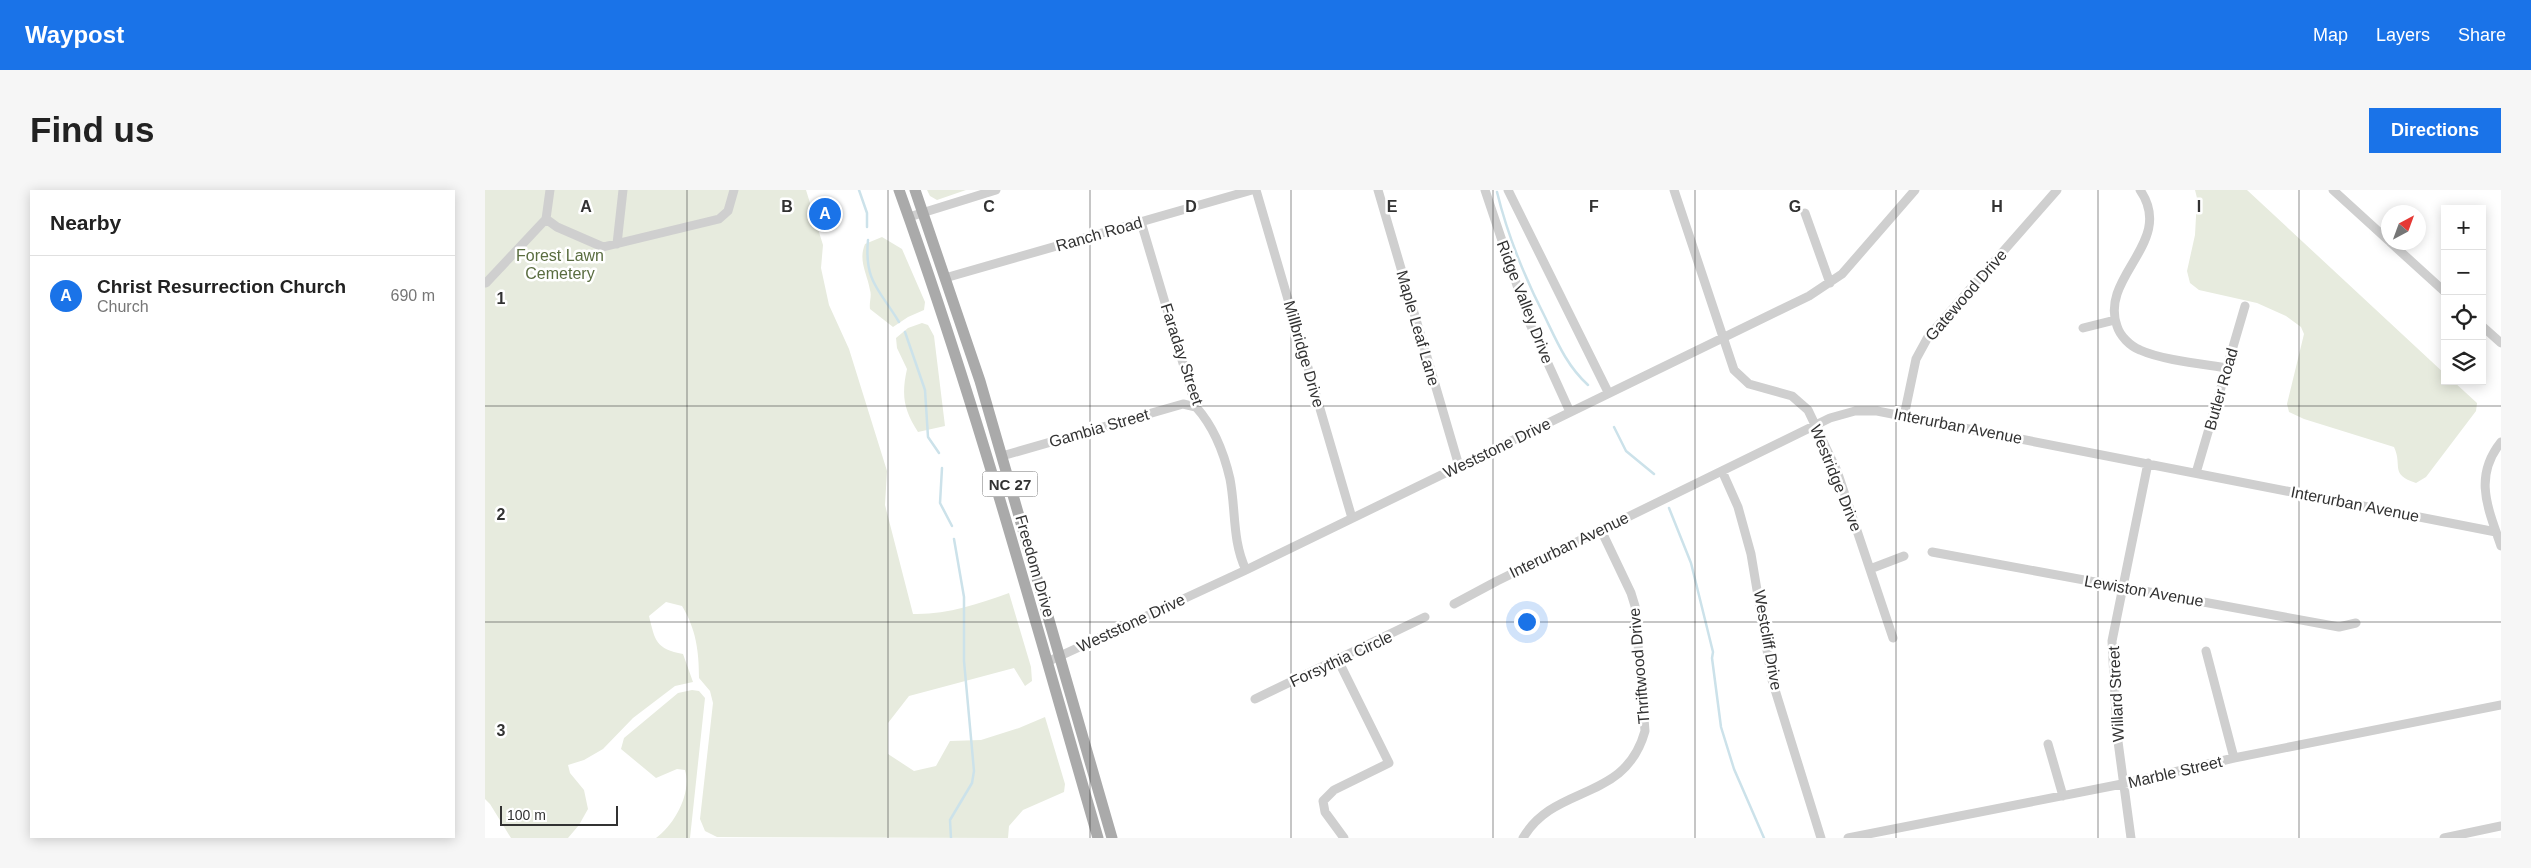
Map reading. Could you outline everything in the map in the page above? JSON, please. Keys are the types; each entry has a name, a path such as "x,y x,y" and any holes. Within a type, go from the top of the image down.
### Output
{"main road":[{"name":"Freedom Drive","path":"899,190 953,346 1098,838"},
{"name":"Freedom Drive","path":"915,190 1001,456 1112,838"}],"street":[{"path":"485,282 546,219 551,190"},
{"path":"617,244 623,190"},
{"path":"546,219 557,227 603,247 719,219 728,211 734,190"},
{"path":"909,217 996,190"},
{"name":"Ranch Road","path":"945,278 1254,190"},
{"name":"Millbridge Drive","path":"1254,190 1352,518"},
{"name":"Maple Leaf Lane","path":"1378,190 1459,466"},
{"name":"Ridge Valley Drive","path":"1485,190 1530,324 1570,412"},
{"name":"Ridge Valley Drive","path":"1508,190 1608,392"},
{"name":"Westridge Drive","path":"1674,190 1734,370 1743,380 1792,396 1807,410 1816,425 1837,471 1893,638"},
{"name":"Weststone Drive","path":"1047,662 1246,570 1608,392 1723,338 1830,283 1849,266 1915,190"},
{"name":"Gatewood Drive","path":"1904,416 1917,359 1928,337 2057,190"},
{"path":"2140,190 2149,209 2149,226 2143,247 2118,290 2114,304 2115,320 2124,338 2140,350 2227,368"},
{"path":"2333,190 2381,235"},
{"path":"1805,213 1830,283"},
{"name":"Faraday Street","path":"1141,222 1196,407 1213,430 1230,480 1238,547 1246,570"},
{"path":"2398,250 2441,288"},
{"name":"Butler Road","path":"2196,472 2245,306"},
{"path":"2083,328 2115,320"},
{"path":"2486,330 2501,343"},
{"name":"Gambia Street","path":"1001,456 1183,404 1196,407"},
{"name":"Interurban Avenue","path":"1454,604 1497,580 1816,425 1855,411 1877,411 1904,416 2496,532"},
{"path":"2501,442 2492,455 2485,477 2487,501 2501,546"},
{"name":"Willard Street","path":"2131,838 2122,784 2112,641 2148,463"},
{"name":"Westcliff Drive","path":"1722,471 1738,508 1751,554 1773,680 1821,838"},
{"name":"Thriftwood Drive","path":"1527,837 1548,812 1608,781 1628,767 1640,749 1645,731 1635,606 1601,530"},
{"name":"Lewiston Avenue","path":"1932,552 2339,627 2355,623"},
{"path":"1870,569 1905,556"},
{"name":"Forsythia Circle","path":"1255,699 1425,617"},
{"path":"2206,651 2234,758"},
{"path":"1338,660 1389,762 1335,790 1323,800 1325,812 1344,838"},
{"name":"Marble Street","path":"1848,838 1874,835 2122,784 2234,758 2501,705"},
{"path":"2048,744 2063,796"},
{"path":"2444,838 2473,835 2501,826"}],"green space":[{"name":"Forest Lawn Cemetery","path":"485,190 806,190 823,245 821,268 829,305 849,349 887,471 885,505 913,614 950,611 1009,593 1031,667 1032,681 1025,686 1014,668 909,696 888,723 888,754 914,771 936,766 950,741 981,740 1019,728 1045,717 1065,784 1064,792 1023,810 1009,826 1008,838 717,837 705,831 700,819 713,703 710,691 699,678 696,641 691,623 682,606 666,602 649,616 655,638 667,649 683,654 693,682 675,686 633,718 603,749 584,760 568,765 570,773 584,790 588,809 579,825 568,838 511,838 485,799"},
{"path":"927,190 966,190 937,200 930,196"},
{"path":"2195,190 2247,190 2441,370 2441,385 2457,385 2477,403 2476,411 2426,477 2416,483 2402,476 2398,469 2394,447 2304,419 2289,412 2287,404 2304,334 2301,327 2286,316 2257,303 2199,290 2190,283 2187,271 2195,235 2197,198"},
{"path":"882,237 902,249 925,302 924,310 908,317 893,327 870,309 871,292 862,256 865,244"},
{"path":"922,323 928,325 934,336 945,426 918,432 905,402 904,387 907,369 897,348 896,338 908,328"},
{"path":"692,690 699,691 705,698 690,838 656,838 675,817 684,799 687,779 685,770 677,769 656,778 621,749 624,738 678,693"}],"waterway":[{"path":"859,190 867,213 867,227"},
{"path":"1497,192 1511,241 1530,286 1563,353 1574,370 1588,385"},
{"path":"868,240 867,254 871,276 899,322"},
{"path":"905,332 925,390 928,437 939,453"},
{"path":"1614,427 1626,451 1654,474"},
{"path":"942,468 940,503 952,526"},
{"path":"1669,508 1691,563 1713,652 1712,658 1721,727 1734,769 1764,838"},
{"path":"951,838 950,820 972,783 974,771 964,661 964,597 954,539"}],"place":[{"name":"Christ Resurrection Church","path":"825,214"}]}
